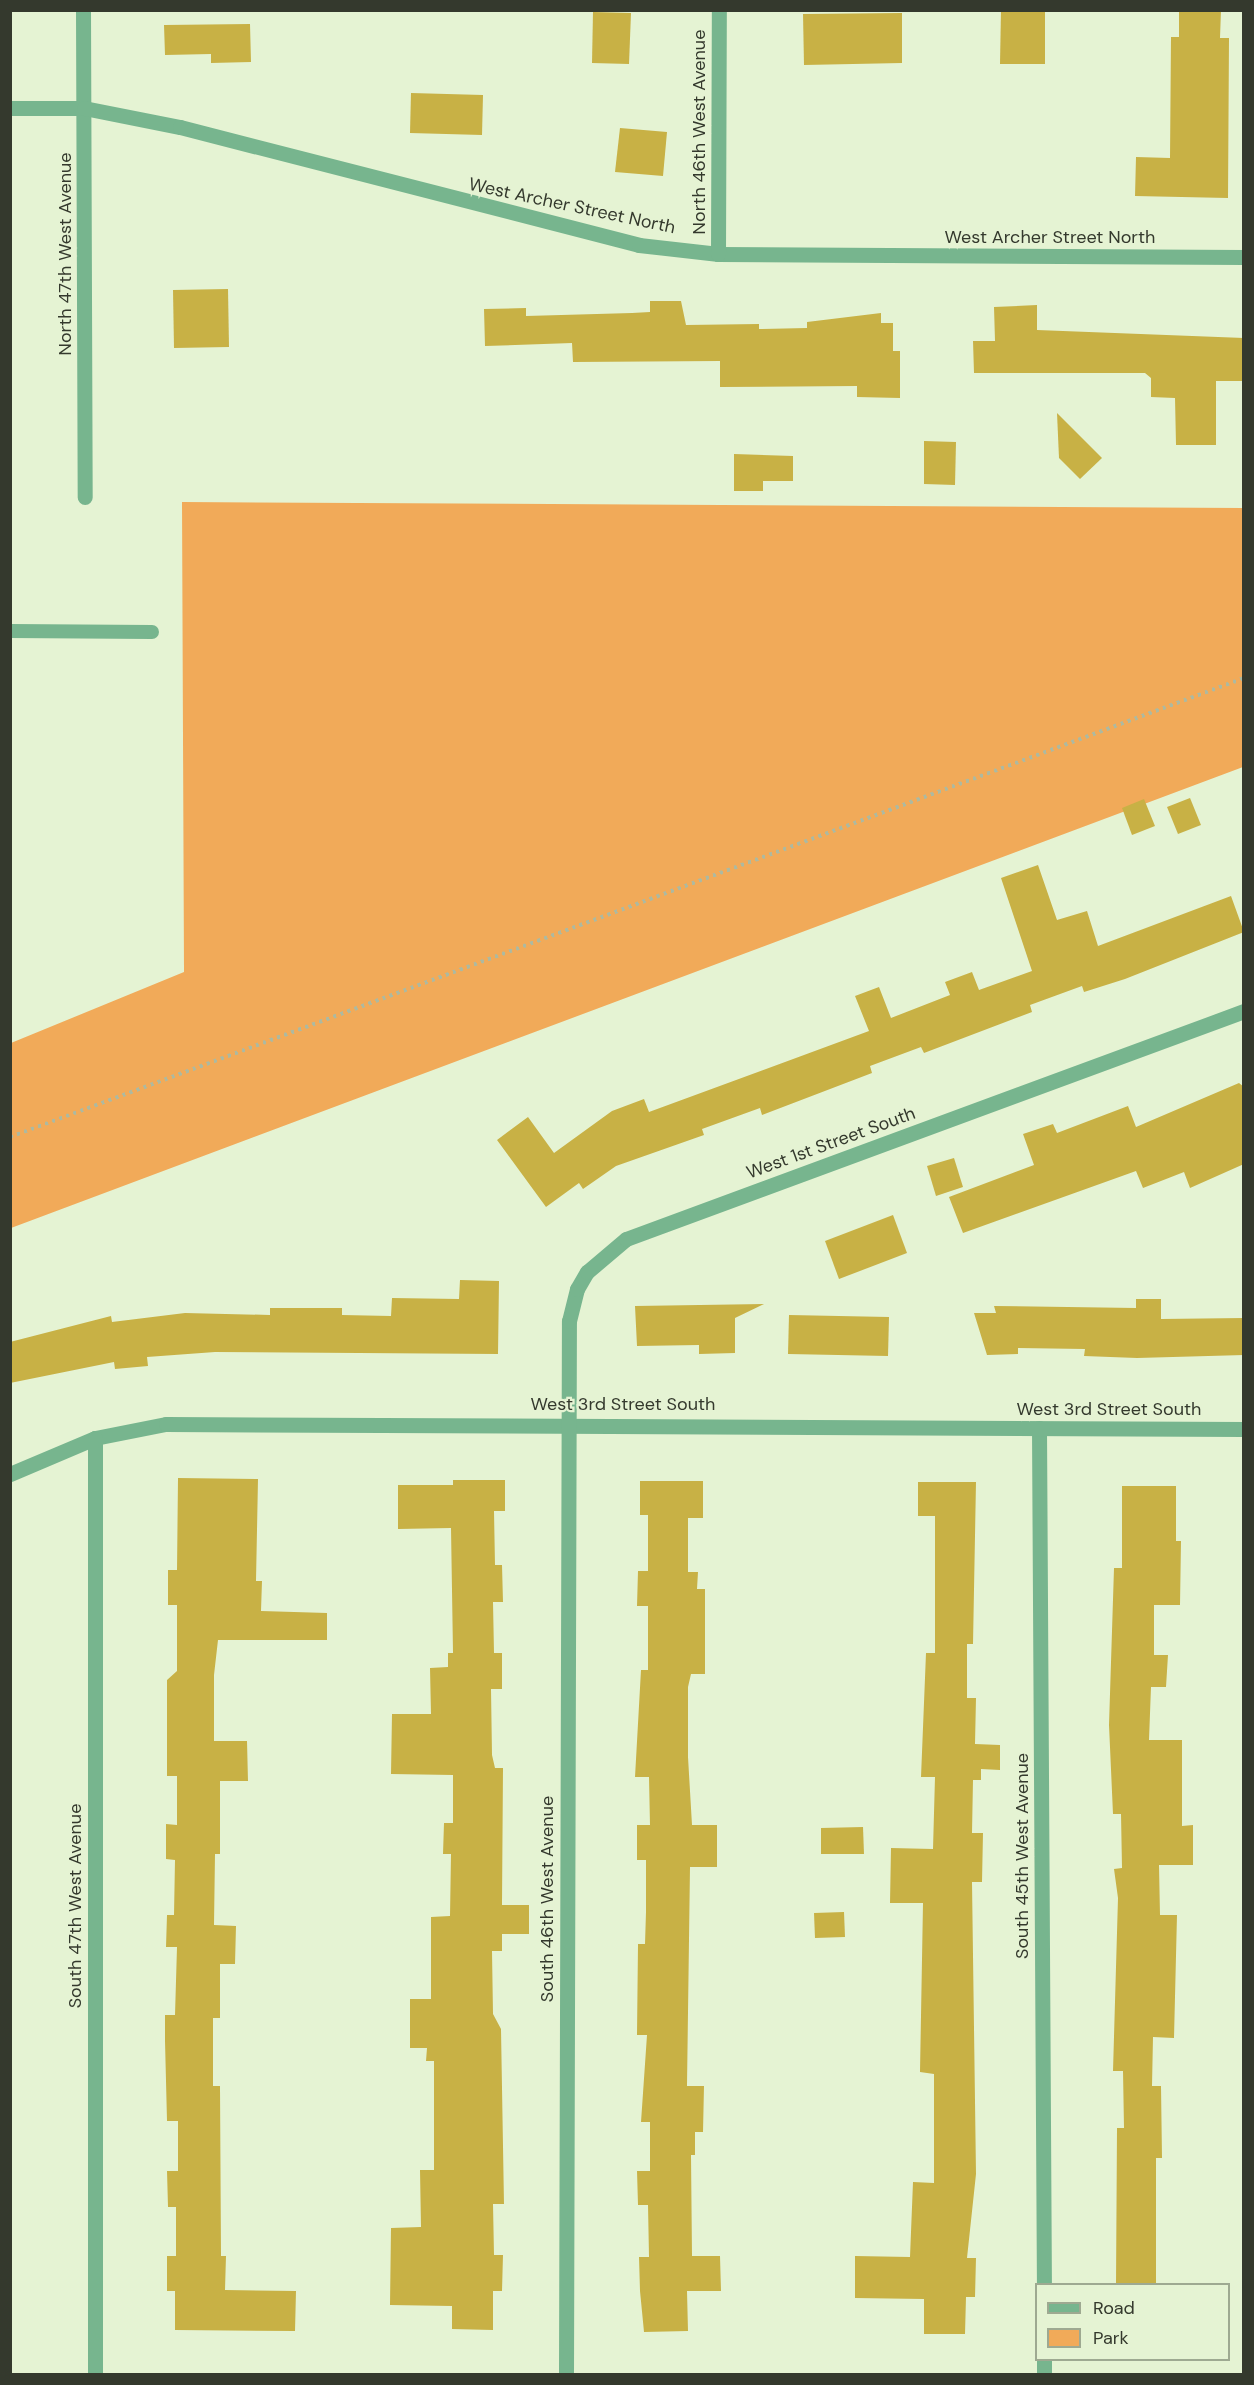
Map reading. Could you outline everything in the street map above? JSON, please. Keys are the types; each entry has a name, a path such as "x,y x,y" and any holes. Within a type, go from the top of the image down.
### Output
{"street":[{"name":"North 47th West Avenue","path":"83,10 85,497"},
{"name":"North 46th West Avenue","path":"718,254 719,10"},
{"name":"West Archer Street North","path":"10,108 84,108 180,127 639,244 718,254 1244,257"},
{"name":"West 1st Street South","path":"568,1423 571,1304 587,1272 627,1239 1244,1011"},
{"name":"West 3rd Street South","path":"10,1474 95,1438 166,1424 568,1423 1244,1429"},
{"name":"South 46th West Avenue","path":"566,2374 568,1423"},
{"name":"South 45th West Avenue","path":"1039,1428 1044,2283"},
{"name":"South 47th West Avenue","path":"95,1438 95,2374"}],"lane":[{"path":"10,631 152,632"}],"path":[{"path":"10,1137 1244,678"}],"green space":[{"path":"182,502 1243,508 1243,767 11,1228 11,1043 184,972"}],"building":[{"path":"1001,10 1045,10 1045,64 1000,64"},
{"path":"1179,10 1221,10 1220,38 1229,38 1228,198 1135,196 1136,157 1170,158 1171,37 1179,37"},
{"path":"593,12 631,13 629,64 592,63"},
{"path":"902,13 902,63 804,65 803,14"},
{"path":"250,24 251,62 211,63 211,54 165,55 164,25"},
{"path":"411,93 483,95 482,135 410,133"},
{"path":"620,128 667,132 663,176 615,172"},
{"path":"228,289 229,347 174,348 173,290"},
{"path":"650,301 681,301 686,325 759,324 759,329 807,328 807,322 881,313 881,323 893,323 893,351 900,351 900,398 857,397 857,386 720,387 720,361 573,362 572,343 485,346 484,309 526,308 526,316 632,313 650,312"},
{"path":"1037,305 1037,330 1244,338 1244,381 1216,381 1216,445 1176,445 1175,398 1151,397 1151,378 1145,373 974,373 973,341 995,341 994,307"},
{"path":"1057,413 1102,458 1080,479 1059,458"},
{"path":"924,441 956,442 955,485 924,484"},
{"path":"734,454 793,456 793,481 763,481 763,491 734,491"},
{"path":"1190,798 1201,825 1178,834 1167,807"},
{"path":"1144,799 1155,826 1132,835 1122,808"},
{"path":"1038,865 1057,920 1087,911 1098,946 1231,896 1244,932 1125,979 1084,992 1082,986 1030,1005 1032,1012 924,1053 921,1047 870,1066 872,1073 762,1115 760,1108 702,1129 704,1135 616,1166 583,1189 579,1183 546,1207 497,1140 528,1117 554,1153 612,1111 644,1099 649,1112 869,1031 855,996 879,987 891,1018 950,995 945,982 972,972 979,990 1032,971 1001,878"},
{"path":"1239,1083 1244,1087 1244,1164 1190,1188 1184,1172 1143,1188 1136,1171 963,1233 949,1197 1034,1165 1023,1134 1053,1124 1057,1133 1128,1106 1136,1127"},
{"path":"954,1158 963,1187 936,1196 927,1166"},
{"path":"893,1215 907,1253 839,1279 825,1241"},
{"path":"460,1280 499,1281 498,1354 215,1352 147,1357 148,1366 115,1369 114,1362 10,1383 10,1342 111,1316 112,1322 185,1313 270,1315 270,1308 342,1308 342,1315 391,1316 392,1298 459,1299"},
{"path":"1136,1299 1161,1299 1161,1319 1244,1318 1244,1355 1137,1358 1084,1356 1085,1349 1018,1348 1018,1354 987,1355 974,1313 996,1313 994,1306 1136,1308"},
{"path":"764,1304 735,1318 735,1353 699,1354 699,1345 637,1346 635,1306"},
{"path":"789,1315 889,1317 888,1356 788,1354"},
{"path":"178,1478 258,1479 256,1581 262,1581 261,1611 327,1613 327,1640 218,1640 214,1675 214,1741 247,1741 248,1781 220,1781 220,1854 215,1854 214,1925 236,1926 235,1964 220,1964 220,2018 213,2018 213,2086 220,2086 221,2256 226,2256 225,2290 296,2291 295,2331 175,2330 175,2291 167,2291 167,2256 176,2256 176,2207 168,2207 167,2171 178,2171 178,2121 167,2121 165,2015 175,2015 177,1947 166,1947 167,1915 174,1915 175,1860 166,1859 166,1824 177,1825 177,1776 167,1776 167,1680 177,1671 177,1605 168,1605 168,1570 177,1570"},
{"path":"453,1480 505,1480 505,1511 494,1511 495,1565 502,1565 503,1602 493,1602 494,1653 502,1653 502,1689 491,1689 492,1755 495,1768 503,1768 502,1905 529,1905 529,1934 502,1934 502,1951 492,1951 493,2014 501,2029 504,2204 493,2204 494,2255 503,2255 502,2291 493,2291 493,2330 452,2329 452,2306 390,2305 391,2228 421,2227 420,2170 434,2170 434,2061 426,2061 427,2048 410,2048 410,1999 431,1999 431,1917 450,1916 451,1854 443,1854 444,1823 453,1823 453,1775 391,1774 392,1714 431,1714 430,1668 448,1667 448,1653 453,1653 451,1528 398,1529 398,1485 453,1485"},
{"path":"640,1481 703,1481 703,1518 688,1518 688,1572 698,1572 697,1589 705,1589 705,1674 691,1674 688,1687 688,1757 692,1825 717,1825 717,1867 690,1867 687,2086 704,2086 703,2132 695,2132 695,2155 691,2155 692,2256 720,2256 721,2291 687,2291 688,2331 644,2332 640,2291 639,2257 649,2257 648,2205 638,2205 637,2171 650,2171 650,2122 641,2122 647,2035 637,2035 638,1944 645,1944 646,1860 637,1860 637,1825 650,1825 649,1777 635,1777 641,1670 648,1670 648,1606 637,1606 638,1571 648,1571 648,1515 640,1515"},
{"path":"918,1482 976,1482 973,1644 967,1644 967,1698 976,1698 975,1744 1000,1745 1000,1770 981,1769 981,1780 973,1780 972,1833 983,1833 982,1882 972,1882 976,2174 967,2258 976,2258 975,2297 966,2297 965,2334 924,2334 924,2299 855,2298 855,2256 910,2257 913,2182 934,2183 934,2074 920,2072 923,1903 890,1903 891,1848 933,1849 935,1777 921,1777 926,1653 935,1653 935,1516 918,1516"},
{"path":"1122,1486 1176,1486 1176,1541 1181,1541 1180,1605 1154,1605 1154,1655 1168,1655 1166,1687 1151,1687 1149,1740 1182,1740 1182,1826 1193,1825 1193,1865 1159,1865 1160,1915 1177,1915 1174,2038 1153,2037 1152,2086 1161,2086 1162,2158 1156,2158 1156,2283 1116,2283 1117,2128 1124,2128 1123,2071 1113,2071 1118,1898 1114,1869 1122,1868 1121,1814 1113,1814 1109,1725 1114,1568 1122,1568"},
{"path":"863,1827 864,1854 821,1854 821,1828"},
{"path":"844,1912 845,1937 815,1938 814,1913"}]}
